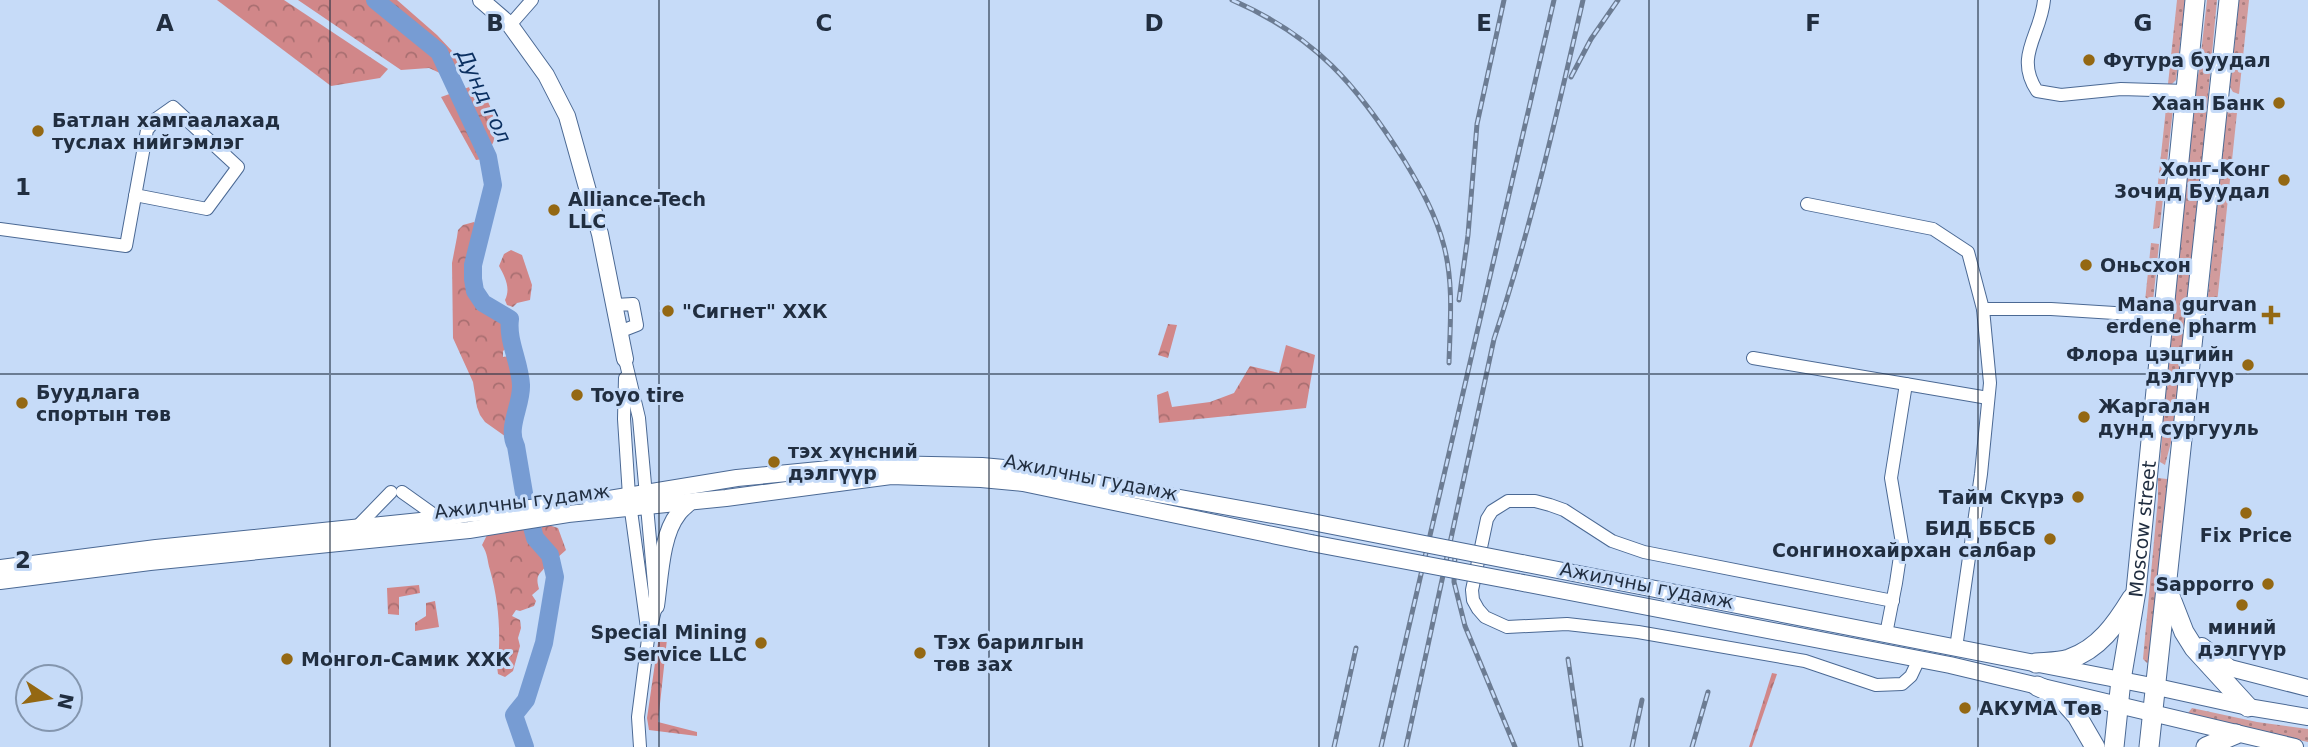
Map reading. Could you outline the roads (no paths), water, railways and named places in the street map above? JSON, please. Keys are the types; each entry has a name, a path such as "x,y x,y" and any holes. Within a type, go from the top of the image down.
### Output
{"highway":[{"name":"Moscow street","path":"2114,747 2121,680 2136,591 2150,463 2162,316 2195,0"},
{"path":"2149,747 2229,0"},
{"path":"2150,463 2155,469 2168,471 2180,456"},
{"path":"2166,586 2184,632 2194,648 2248,707"},
{"path":"2036,663 2069,659 2093,647 2110,632 2136,591"},
{"path":"2037,686 2059,696 2077,716 2095,747"},
{"path":"2206,747 2236,734"}],"main road":[{"path":"481,0 510,26 546,75 567,117 600,234 625,359"},
{"name":"Ажилчны гудамж","path":"0,568 466,514 571,509 647,500 737,478 880,464 981,472 1311,542 1919,659 2295,747"},
{"name":"Ажилчны гудамж","path":"647,500 690,502 891,476 1025,470 1312,522 2248,707 2307,716"},
{"path":"656,606 670,529 677,514 690,502"},
{"name":"Ажилчны гудамж","path":"0,581 150,562 469,530 571,509"},
{"path":"2184,632 2230,668 2308,688"}],"street":[{"path":"510,26 532,0"},
{"path":"2044,0 2042,15 2029,47 2027,66 2029,79 2037,91 2061,95 2121,89 2186,91"},
{"path":"0,229 126,246 135,195 147,130 156,119 173,107 238,167 207,209 135,195"},
{"path":"1807,204 1933,229 1968,251 1983,309 1990,383 1981,474 1956,648"},
{"path":"1983,309 2051,309 2162,316"},
{"path":"1753,358 1988,398"},
{"path":"625,359 639,418 656,606 648,639 638,717 640,747"},
{"path":"625,359 624,419 630,502 646,607 648,639"},
{"path":"1886,634 1902,543 1891,478 1906,384"},
{"path":"355,528 396,492 440,519"},
{"path":"1893,601 1644,552 1612,541 1564,510 1535,500 1519,500 1500,505 1487,519 1472,590 1478,609 1485,617 1507,627 1554,624 1638,632 1805,661 1876,685 1902,684 1911,676 1919,659"}],"waterway":[{"name":"Дунд гол","path":"375,0 439,52 488,157 493,185 473,265 473,279 475,291 483,303 510,319 510,335 521,385 513,424 513,439 535,538 550,555 555,577 544,643 526,700 514,715 525,747"}],"railway":[{"path":"1232,0 1287,30 1332,65 1369,108 1410,170 1437,223 1444,246 1451,304 1449,363"},
{"path":"1459,300 1468,235 1477,124 1504,0"},
{"path":"1381,747 1554,0"},
{"path":"1406,747 1494,339 1532,213 1583,0"},
{"path":"1571,77 1591,39 1618,0"},
{"path":"1455,553 1454,582 1465,626 1515,747"},
{"path":"1334,747 1356,648"},
{"path":"1568,659 1581,747"},
{"path":"1692,747 1708,692"},
{"path":"1632,747 1642,700"}],"place":[{"name":"Футура буудал","path":"2089,60"},
{"name":"Хаан Банк","path":"2279,103"},
{"name":"Батлан хамгаалахад туслах нийгэмлэг","path":"38,131"},
{"name":"Хонг-Kонг 3очид Буудал","path":"2284,180"},
{"name":"Alliance-Tech LLC","path":"554,210"},
{"name":"Оньсхон","path":"2086,265"},
{"name":"\"Сигнет\" ХХК","path":"668,311"},
{"name":"Mana gurvan erdene pharm","path":"2271,315"},
{"name":"Флора цэцгийн дэлгүүр","path":"2248,365"},
{"name":"Toyo tire","path":"577,395"},
{"name":"Буудлага спортын төв","path":"22,403"},
{"name":"Жаргалан дунд сургууль","path":"2084,417"},
{"name":"тэх хүнсний дэлгүүр","path":"774,462"},
{"name":"Тайм Скүрэ","path":"2078,497"},
{"name":"Fix Price","path":"2246,513"},
{"name":"БИД ББСБ Сонгинохайрхан салбар","path":"2050,539"},
{"name":"Sapporro","path":"2268,584"},
{"name":"миний дэлгүүр","path":"2242,605"},
{"name":"Special Mining Service LLC","path":"761,643"},
{"name":"Тэх барилгын төв зах","path":"920,653"},
{"name":"Монгол-Самик ХХК","path":"287,659"},
{"name":"АКУМА Төв","path":"1965,708"}]}
